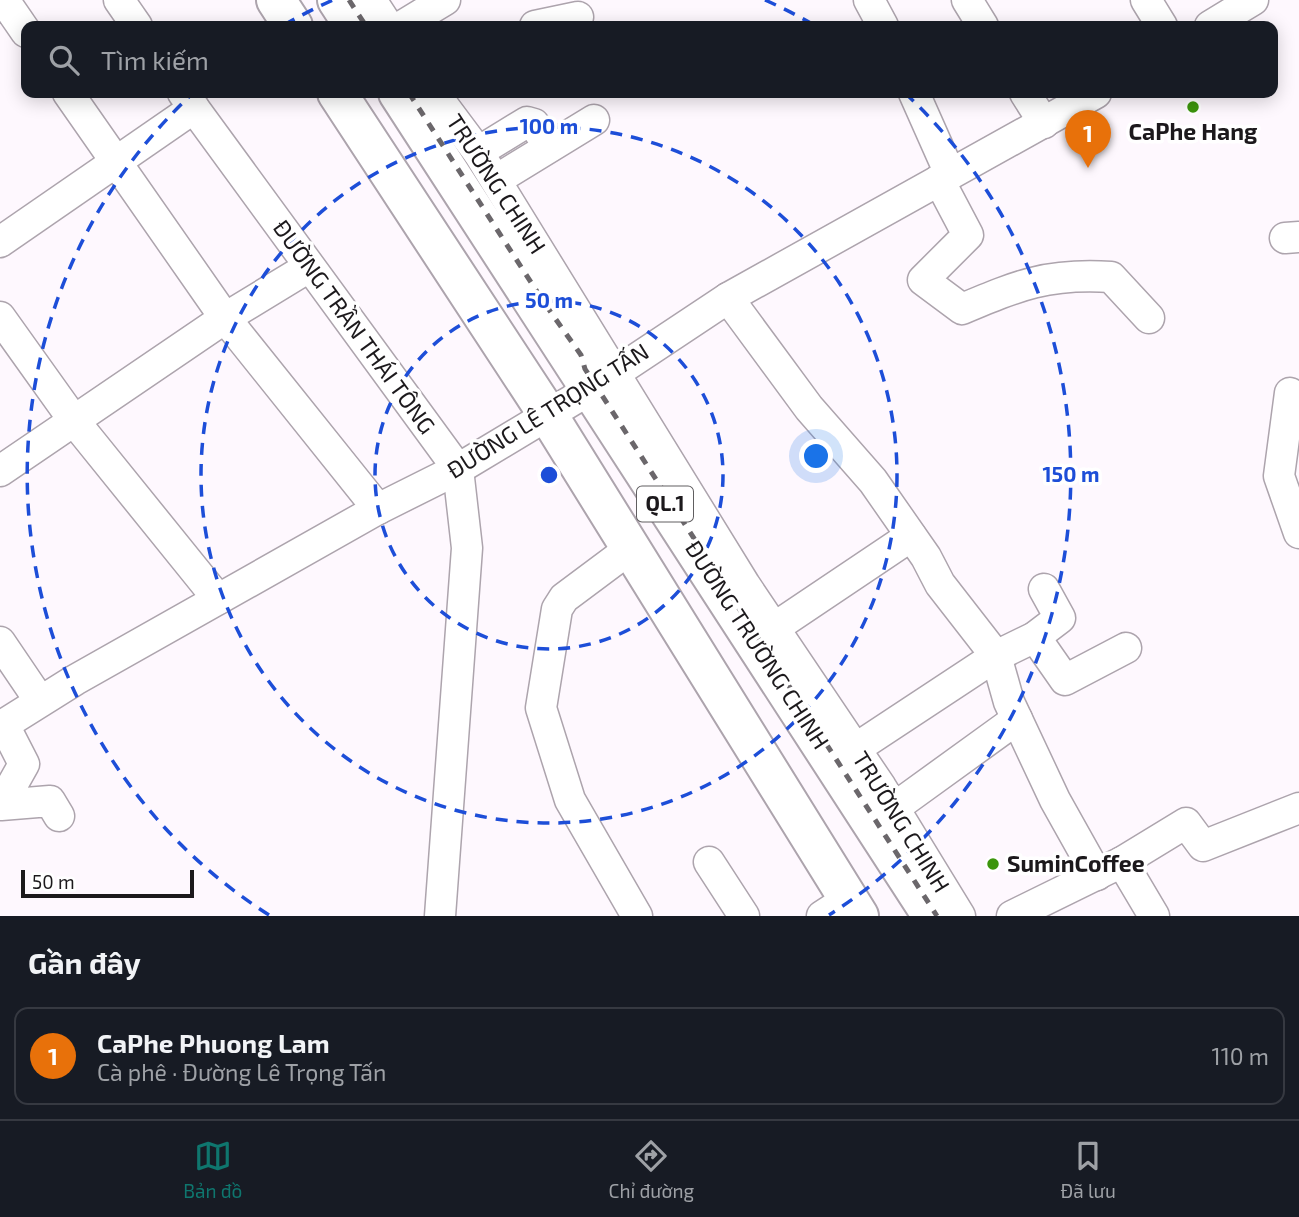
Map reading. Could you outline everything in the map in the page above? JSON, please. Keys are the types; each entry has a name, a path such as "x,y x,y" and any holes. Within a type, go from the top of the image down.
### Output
{"highway":[{"path":"276,0 290,21"},
{"path":"337,0 351,21"},
{"name":"QL.1","path":"340,98 548,415 631,548 843,910"},
{"name":"ĐƯỜNG TRƯỜNG CHINH","path":"402,98 603,381 932,916"}],"street":[{"path":"4,0 21,25"},
{"path":"119,0 134,21"},
{"path":"371,0 385,21"},
{"path":"410,21 445,0"},
{"path":"869,0 880,21"},
{"path":"967,0 980,21"},
{"path":"1146,0 1159,21"},
{"path":"1218,21 1253,0"},
{"path":"559,21 578,17"},
{"path":"71,98 225,318 378,509"},
{"name":"TRƯỜNG CHINH","path":"437,98 496,180 603,381 855,749 960,916"},
{"path":"917,98 944,177 968,235 923,281 962,309 1022,284 1072,275 1111,277 1149,318"},
{"path":"1028,98 1044,123"},
{"name":"ĐƯỜNG LÊ TRỌNG TẤN","path":"2,726 40,701 218,599 378,509 458,469 603,381 728,299 1087,98"},
{"path":"0,242 116,163 189,100"},
{"name":"ĐƯỜNG TRẦN THÁI TÔNG","path":"189,100 458,469 467,548 440,916"},
{"path":"496,180 594,120"},
{"path":"478,152 527,121 534,124 549,147"},
{"path":"0,471 225,318 309,267"},
{"path":"728,299 809,408 873,481 940,584 996,656 1017,719 1055,800 1110,869 1154,916"},
{"path":"0,317 75,422 218,599"},
{"path":"1290,393 1279,476 1298,524"},
{"path":"774,628 911,536"},
{"path":"631,548 564,598 557,609 541,708 569,800 637,916"},
{"path":"855,749 996,656 1035,636 1060,618 1044,589"},
{"path":"1035,636 1065,680 1126,648"},
{"path":"0,642 40,701"},
{"path":"894,808 1017,719"},
{"path":"2,726 24,764 1,806 50,800 59,816"},
{"path":"1012,916 1110,869 1186,823 1203,846 1299,808"},
{"path":"709,862 744,916"}],"railway":[{"path":"349,0 363,21"},
{"path":"412,98 581,355 585,369 937,916"}],"place":[{"name":"CaPhe Hang","path":"1193,107"},
{"name":"CaPhe Phuong Lam","path":"1088,168"},
{"name":"SuminCoffee","path":"993,864"}]}
